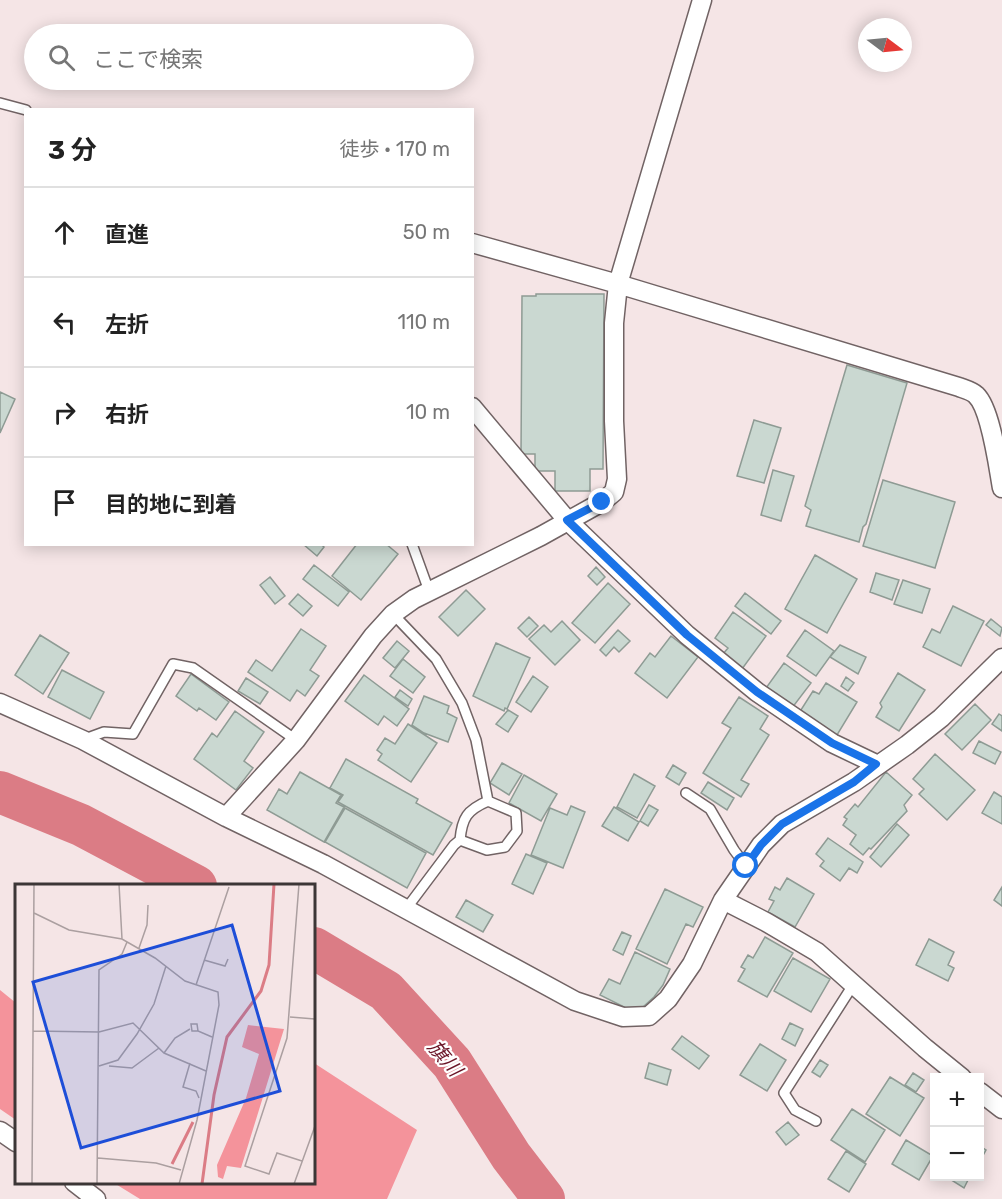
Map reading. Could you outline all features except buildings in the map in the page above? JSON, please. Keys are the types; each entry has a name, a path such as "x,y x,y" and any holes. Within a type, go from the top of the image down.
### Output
{"street":[{"path":"226,817 296,740 373,636 393,614 429,591 541,536 602,502 614,492 617,479 614,421 614,323 618,284 702,0"},
{"path":"474,244 618,284 976,394 984,408 991,431 1002,488"},
{"path":"474,409 567,520 687,635 757,692 832,743 876,764"},
{"path":"0,703 83,740 226,817 323,864 575,1001 623,1017 649,1016 668,999 692,964 723,900 761,845 782,824 854,782 876,764 907,745 941,718 1002,658"},
{"path":"723,900 817,952 925,1048 957,1073"},
{"path":"984,1095 1002,1108"},
{"path":"0,1131 15,1141"},
{"path":"77,1184 96,1199"}],"lane":[{"path":"0,103 24,109"},
{"path":"413,546 429,591"},
{"path":"393,614 436,659 462,703 476,740 488,801"},
{"path":"83,740 104,732 133,734 173,664 193,668 296,740"},
{"path":"686,793 710,809 746,866"},
{"path":"406,909 460,840 462,823 474,807 488,801 516,813 518,831 505,847 487,850 460,840"},
{"path":"816,1121 795,1110 784,1093 853,985"}],"shaded area":[{"path":"0,990 15,1002 15,1119 0,1109"},
{"path":"315,1064 417,1130 387,1199 140,1199 116,1184 315,1184"}],"waterway":[{"name":"旗川","path":"0,792 81,825 192,884"},
{"name":"旗川","path":"315,949 386,991 452,1063 511,1156 544,1199"}],"route":[{"path":"602,502 567,520 687,635 757,692 832,743 876,764 854,782 782,824 761,845 746,866"}]}
